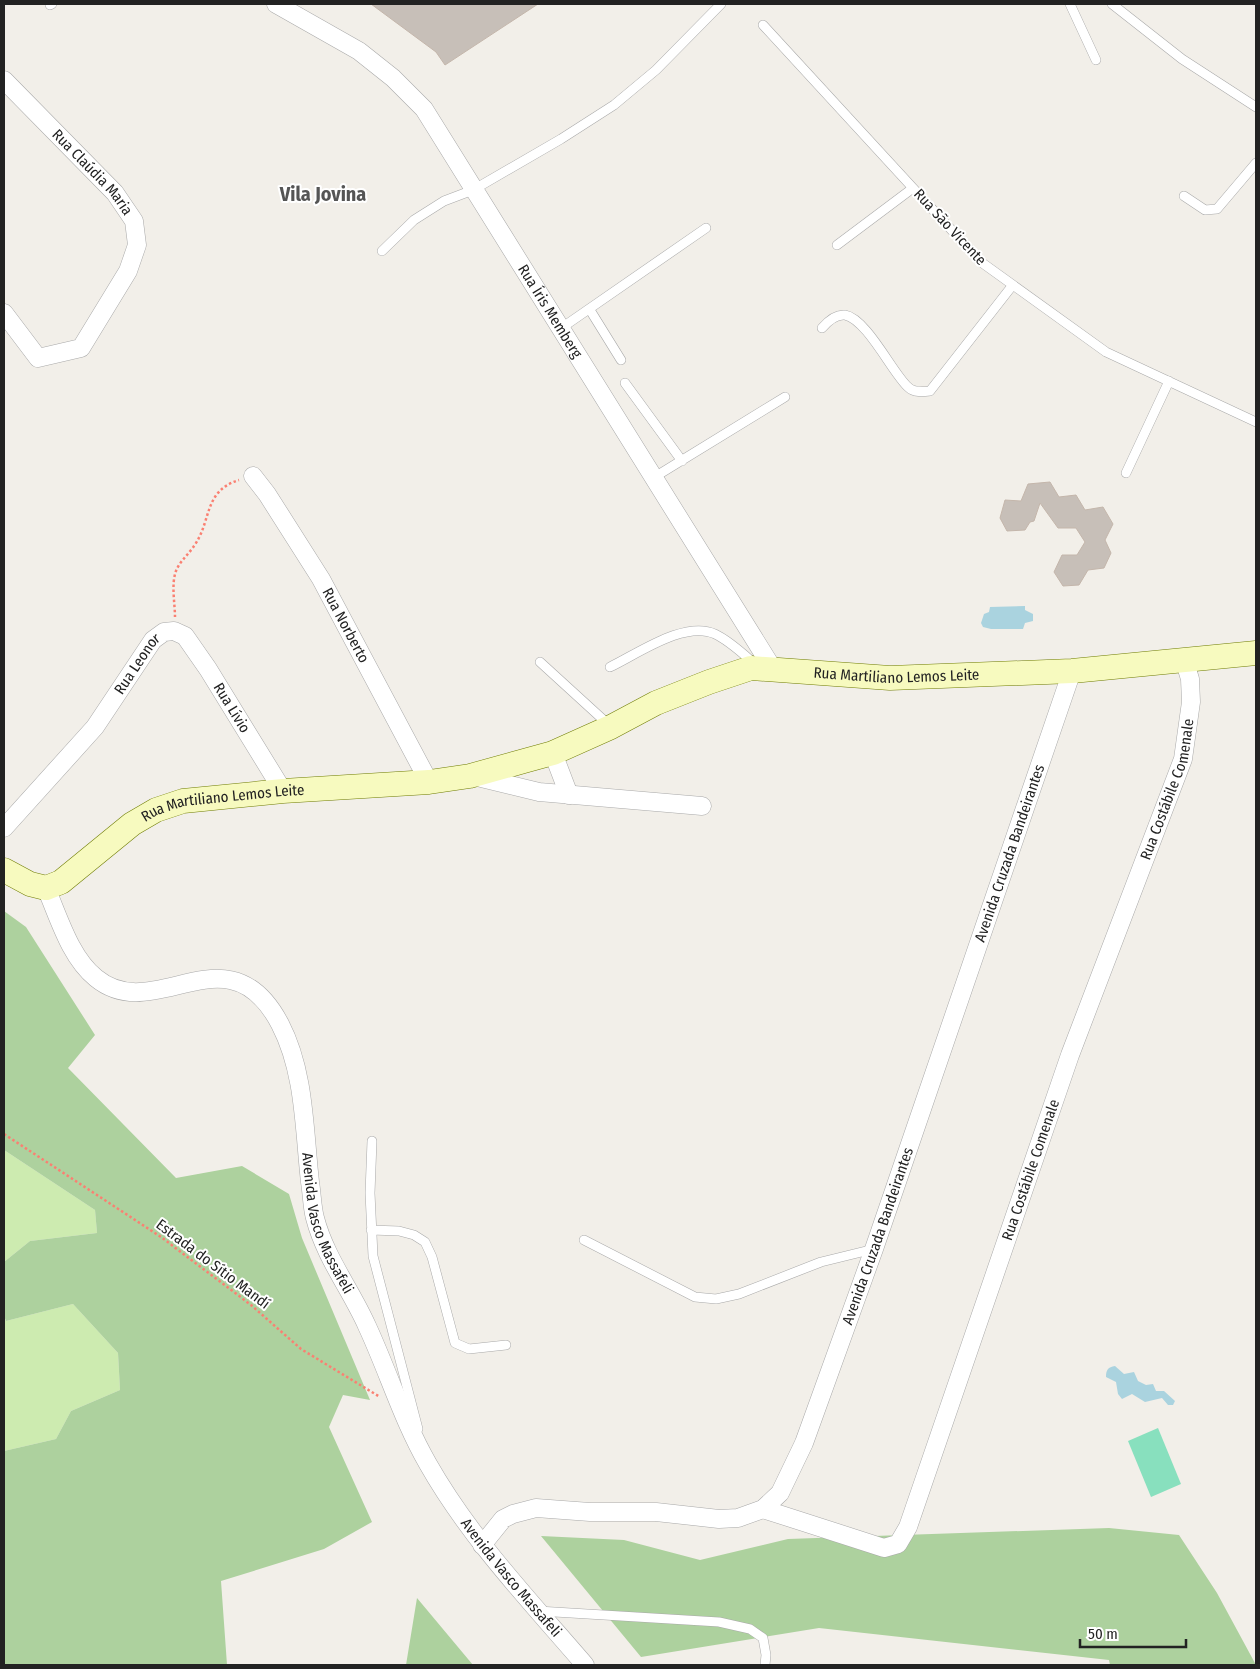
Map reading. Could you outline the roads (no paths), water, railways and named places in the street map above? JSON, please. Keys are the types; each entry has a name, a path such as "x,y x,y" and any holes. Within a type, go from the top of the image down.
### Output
{"street":[{"name":"Rua Íris Memberg","path":"276,4 358,51 393,78 424,109 654,478 767,669"},
{"name":"Rua Claúdia Maria","path":"4,80 115,193 134,221 136,245 128,271 81,348 38,358 4,314"},
{"name":"Rua Norberto","path":"253,476 272,501 321,579 429,782"},
{"name":"Rua Lívio","path":"174,631 185,636 208,669 283,791"},
{"name":"Rua Leonor","path":"4,828 94,727 154,640 164,632 174,631"},
{"name":"Rua Martiliano Lemos Leite","path":"46,888 61,882 132,824 156,810 183,801 283,791 429,782 470,776 553,753 612,727 656,703 744,670 767,669 890,678 1072,671 1256,653"},
{"name":"Rua Costábile Comenale","path":"763,1509 884,1548 898,1544 908,1528 1070,1055 1182,759 1191,702 1190,679 1184,659"},
{"name":"Avenida Cruzada Bandeirantes","path":"482,1545 503,1519 513,1514 536,1508 590,1512 656,1512 719,1519 738,1518 763,1509 780,1493 794,1468 874,1249 1072,671"},
{"path":"553,753 569,795"},
{"name":"Rua Martiliano Lemos Leite","path":"470,776 517,788 569,795 702,806"},
{"path":"4,870 30,884 46,888"},
{"name":"Avenida Vasco Massafeli","path":"46,888 76,955 95,978 114,989 137,993 208,979 228,979 248,985 262,998 280,1024 297,1067 315,1217 327,1250 368,1326 427,1464 482,1545 585,1665"}],"lane":[{"path":"382,251 414,220 444,201 473,190 561,139 614,104 656,70 721,4"},
{"path":"1070,4 1096,60"},
{"path":"1112,4 1182,59 1256,107"},
{"name":"Rua São Vicente","path":"763,25 981,262 1106,352 1256,422"},
{"path":"1184,196 1205,210 1214,211 1221,207 1256,163"},
{"path":"837,246 913,188"},
{"path":"560,329 706,228"},
{"path":"822,328 830,319 839,316 845,316 854,320 886,355 908,388 921,392 930,391 1012,286"},
{"path":"590,310 622,360"},
{"path":"1126,473 1169,381"},
{"path":"625,384 682,461"},
{"path":"654,478 786,397"},
{"path":"610,666 683,631 697,629 716,634 767,669"},
{"path":"540,662 612,727"},
{"path":"372,1141 371,1230 373,1256 427,1464"},
{"path":"371,1230 399,1231 414,1235 424,1242 432,1257 455,1343 469,1349 506,1345"},
{"path":"584,1240 695,1297 716,1299 739,1294 821,1262 874,1249"},
{"path":"538,1610 719,1622 750,1629 763,1638 766,1655 765,1665"}],"water":[{"path":"1025,606 1025,610 1033,614 1033,621 1025,623 1023,629 991,629 983,627 981,623 984,614 989,612 990,607"},
{"path":"1115,1366 1124,1374 1134,1372 1138,1381 1146,1385 1153,1384 1156,1391 1164,1391 1175,1401 1173,1405 1168,1405 1162,1398 1145,1402 1132,1394 1122,1399 1118,1394 1116,1382 1106,1377 1108,1369"}],"district":[{"name":"Vila Jovina","path":"323,194"}]}
